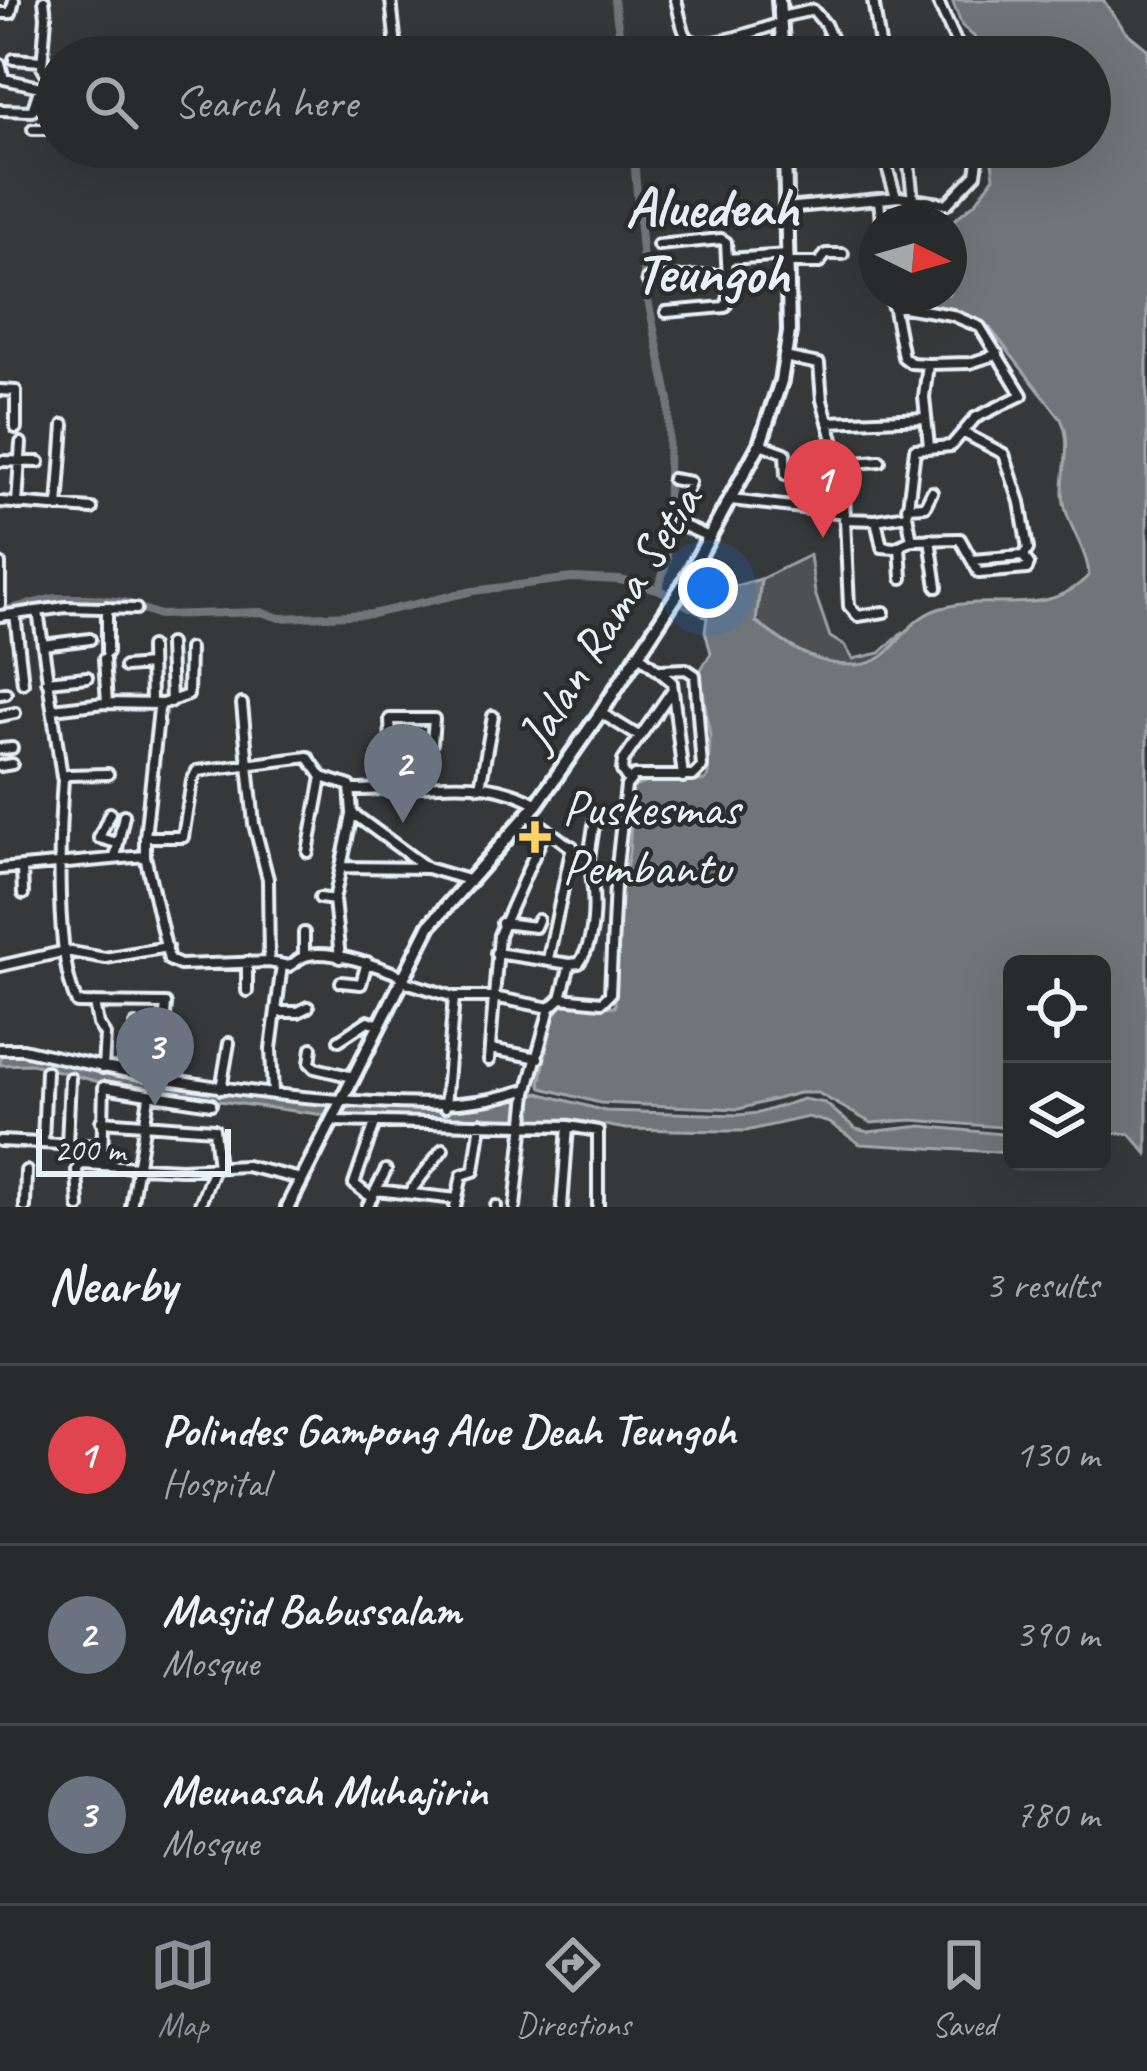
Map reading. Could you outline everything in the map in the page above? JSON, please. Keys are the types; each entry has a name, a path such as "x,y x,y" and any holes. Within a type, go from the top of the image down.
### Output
{"street":[{"path":"0,13 11,13 14,0"},
{"path":"44,0 45,36"},
{"path":"391,0 395,36"},
{"path":"676,0 687,36"},
{"path":"779,0 782,36"},
{"path":"873,0 879,36"},
{"path":"938,0 954,36"},
{"path":"726,36 815,5 830,36"},
{"path":"14,59 36,61"},
{"path":"0,64 4,79 36,84"},
{"path":"0,110 32,111 36,99"},
{"name":"Jalan Rama Setia","path":"288,1207 430,925 537,804 601,712 682,587 760,444 789,332 785,168"},
{"path":"887,168 896,198"},
{"path":"909,168 913,199"},
{"path":"785,208 896,198 947,204 973,179 976,168"},
{"path":"879,199 879,204"},
{"path":"658,245 724,239 727,259 725,307 666,312"},
{"path":"727,259 819,263 826,254 843,254"},
{"path":"647,280 728,274"},
{"path":"894,312 908,362 970,363 998,354"},
{"path":"912,540 907,511 914,450 951,446 975,418 1022,395 985,332 972,322 940,312"},
{"path":"784,357 819,364 840,464 849,606 860,616 884,612"},
{"path":"928,364 929,446"},
{"path":"0,390 16,391 16,428"},
{"path":"829,422 926,418"},
{"path":"58,507 64,425"},
{"path":"877,520 882,547 960,538 979,573 1027,569 1024,526 1004,454 964,433"},
{"path":"17,503 21,442"},
{"path":"760,444 785,453 785,475"},
{"path":"0,461 39,462"},
{"path":"840,464 880,461"},
{"path":"672,479 690,482 674,522 709,537"},
{"path":"730,500 877,520 923,507 932,492"},
{"path":"0,502 92,509"},
{"path":"930,539 937,586"},
{"path":"899,546 902,578"},
{"path":"0,564 0,604"},
{"path":"107,608 107,703"},
{"path":"0,616 136,609"},
{"path":"38,611 63,779 60,864 75,1001 164,1003 161,1051 156,1063 139,1076"},
{"path":"15,614 23,683"},
{"path":"43,645 90,640"},
{"path":"170,644 145,838 169,959 177,965 293,965 304,956 340,958 367,962 454,997 494,997 550,1008"},
{"path":"150,647 161,703"},
{"path":"53,709 161,703 190,692 189,649"},
{"path":"639,655 672,682 683,777"},
{"path":"125,667 150,664"},
{"path":"628,780 638,775 698,775 702,767 695,675 686,669 662,670"},
{"path":"47,681 87,677"},
{"path":"561,998 602,1002 610,994 615,884 628,780 622,764 672,690"},
{"path":"242,704 254,824 268,879 269,962"},
{"path":"601,712 640,737"},
{"path":"0,716 15,713"},
{"path":"480,787 493,716"},
{"path":"391,743 432,743 434,718 390,719 391,743 393,789"},
{"path":"0,749 12,748"},
{"path":"145,838 183,837 195,772 308,757 322,777 346,783 352,790 352,813 334,900 340,958"},
{"path":"0,766 13,764"},
{"path":"63,779 108,774"},
{"path":"308,853 322,777"},
{"path":"352,790 441,782 480,787 537,804"},
{"path":"496,953 570,964 583,960 594,895 589,861 596,812"},
{"path":"110,813 99,838 117,843"},
{"path":"352,813 427,868"},
{"path":"115,858 124,814"},
{"path":"527,814 589,861"},
{"path":"538,1058 490,1055 502,922 546,829"},
{"path":"548,959 572,846"},
{"path":"0,869 145,856"},
{"path":"342,867 427,868 468,880"},
{"path":"22,868 23,894"},
{"path":"320,898 334,900"},
{"path":"502,922 535,927 538,920"},
{"path":"304,933 304,956"},
{"path":"0,966 66,951 105,958 166,947"},
{"path":"247,962 247,991"},
{"path":"341,982 361,984 367,962"},
{"path":"515,1207 527,1091 550,1008 561,998 570,964"},
{"path":"273,1094 271,1049 282,965"},
{"path":"445,1106 454,997"},
{"path":"94,1004 105,1035 104,1068"},
{"path":"278,1012 298,1012 308,1006"},
{"path":"339,1040 368,1021 380,1025"},
{"path":"135,1025 142,1044 161,1051"},
{"path":"220,1089 229,1043"},
{"path":"0,1048 220,1089 341,1102 445,1106 527,1091"},
{"path":"312,1048 310,1063 315,1068 353,1077"},
{"path":"43,1142 46,1071"},
{"path":"67,1144 70,1078"},
{"path":"102,1164 104,1087 211,1104"},
{"path":"131,1207 149,1096"},
{"path":"332,1120 525,1123 598,1131 598,1207"},
{"path":"101,1121 214,1129 216,1168 199,1207"},
{"path":"375,1123 355,1184 372,1198 409,1195 456,1203 462,1175 474,1172 481,1123"},
{"path":"562,1207 568,1126"},
{"path":"0,1141 101,1146"},
{"path":"409,1195 443,1149"},
{"path":"79,1207 78,1167 102,1164 252,1166 303,1179"},
{"path":"372,1198 386,1170"},
{"path":"26,1171 26,1207"}],"shaded area":[{"path":"952,0 1103,0 1126,32 1147,49 1147,1154 1130,1134 1111,1133 1111,955 1003,955 1003,1127 912,1120 871,1123 818,1093 799,1093 739,1109 600,1103 542,1088 553,1018 563,1004 615,1007 620,898 629,853 633,788 649,782 706,780 708,776 710,736 700,671 711,653 707,618 690,607 694,597 761,579 756,622 815,658 857,665 881,657 914,623 938,609 1055,597 1089,575 1064,504 1067,446 1061,419 990,328 943,312 967,312 967,209 994,177 993,168 1111,168 1111,36 973,36 962,26"},
{"path":"810,555 815,593 830,637 845,646 853,659 880,653 904,631 883,658 863,665 829,664 797,650 756,621 761,579"},
{"path":"27,1052 157,1082 330,1104 451,1108 539,1093 605,1111 738,1115 803,1099 825,1103 856,1129 868,1132 922,1126 1003,1134 1003,1152 860,1144 830,1123 808,1117 746,1131 626,1129 570,1119 347,1118 99,1082 32,1064 0,1065 0,1056"}],"waterway":[{"path":"614,0 620,36"},
{"path":"635,168 645,286 669,400 667,561 658,589 690,607"},
{"path":"2,611 55,598 91,598 124,602 159,615 261,612 280,618 372,614 473,591 572,578 620,580 658,589"}],"place":[{"name":"Polindes Gampong Alue Deah Teungoh","path":"823,538"},
{"name":"Masjid Babussalam","path":"403,823"},
{"name":"Puskesmas Pembantu","path":"535,837"},
{"name":"Meunasah Muhajirin","path":"155,1106"}],"district":[{"name":"Aluedeah Teungoh","path":"712,240"}]}
